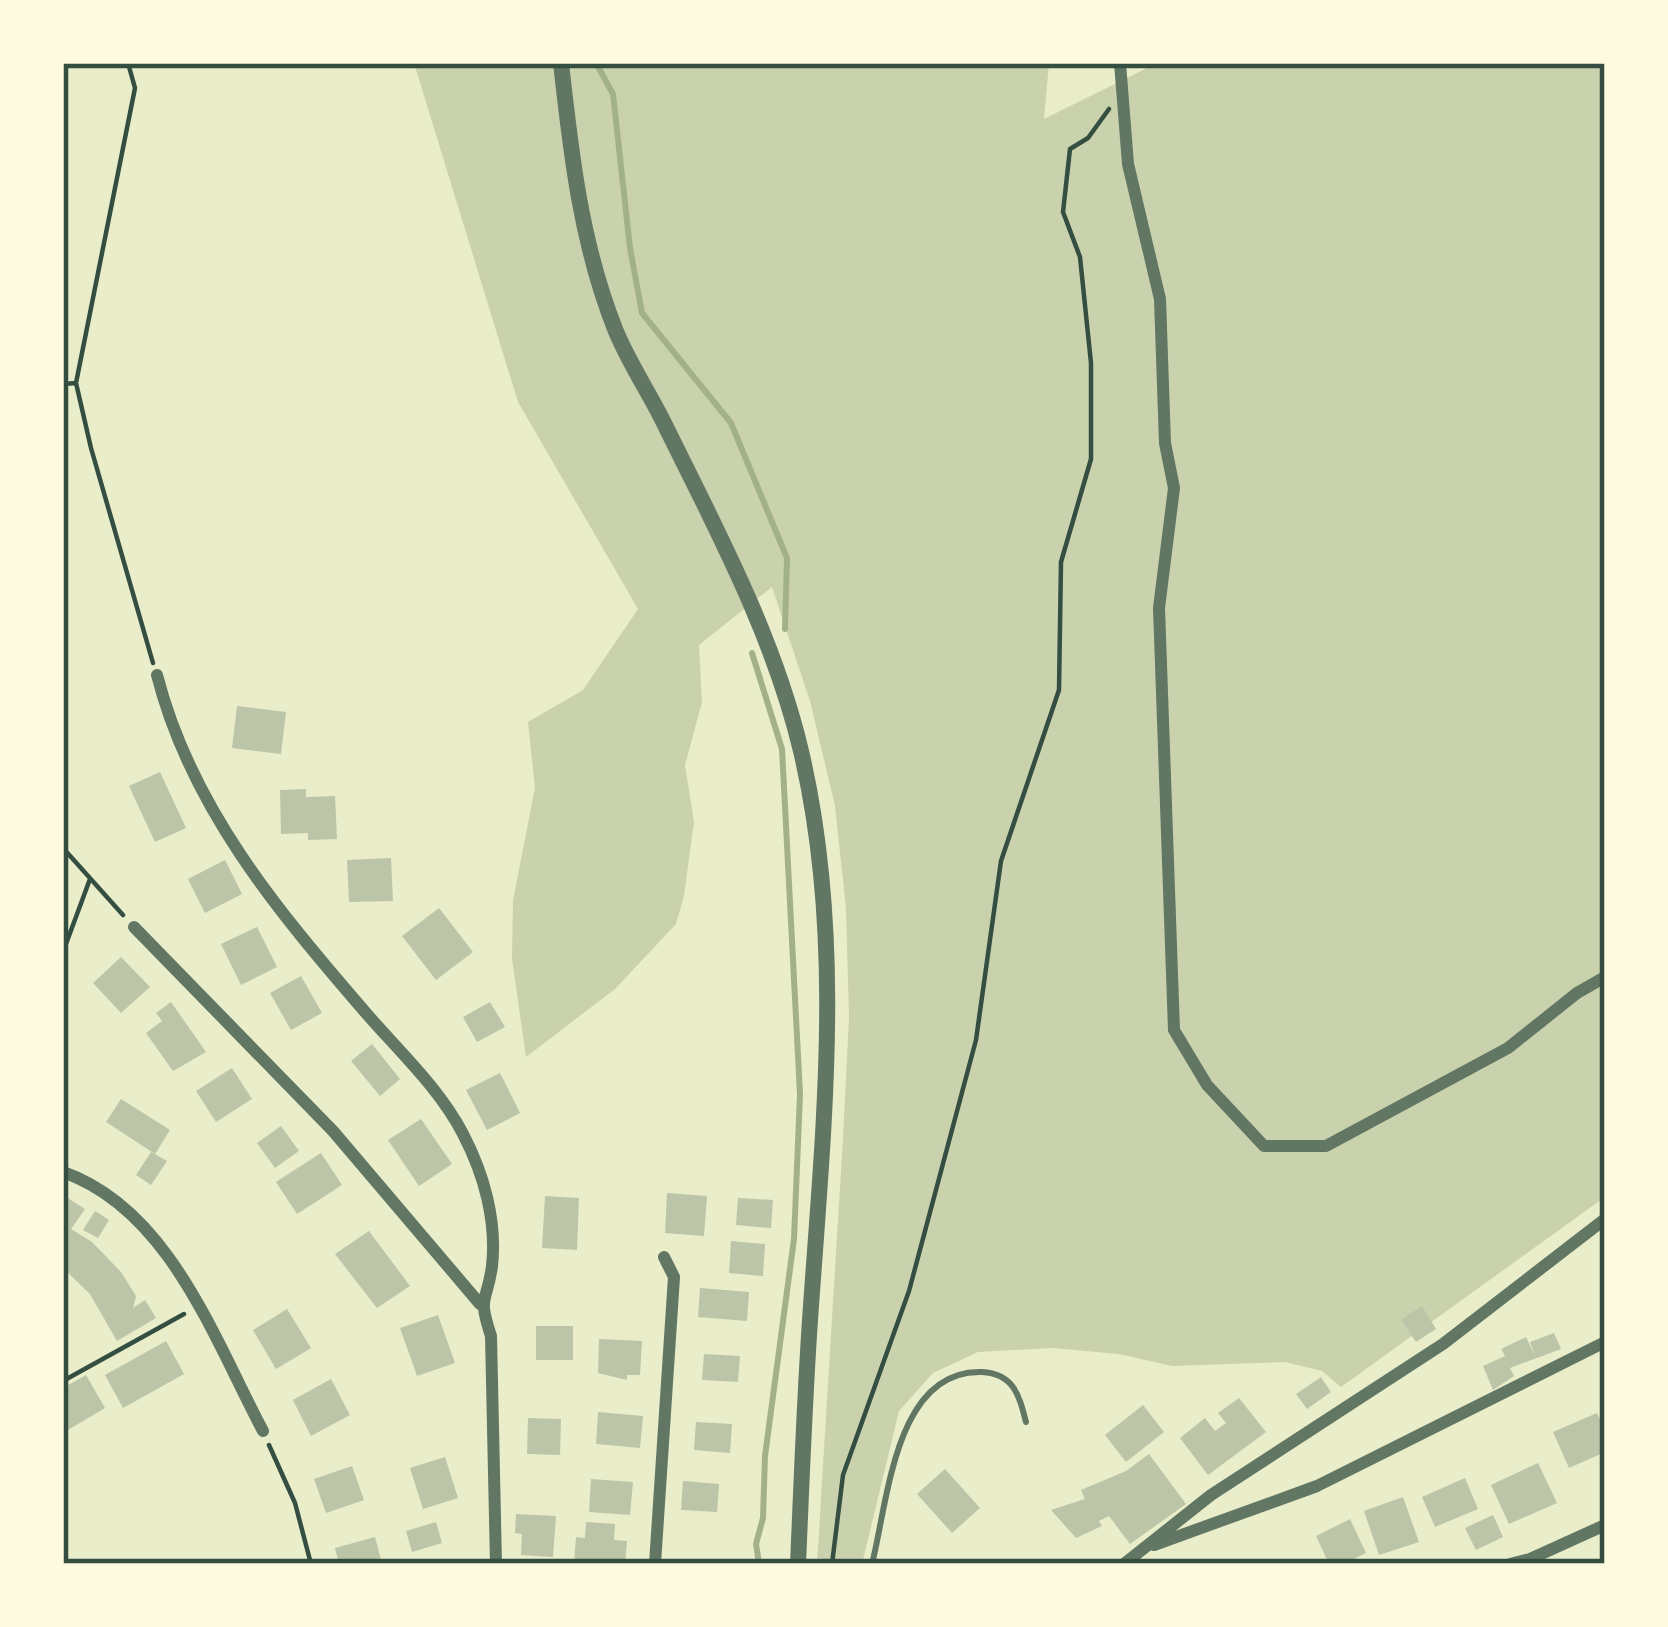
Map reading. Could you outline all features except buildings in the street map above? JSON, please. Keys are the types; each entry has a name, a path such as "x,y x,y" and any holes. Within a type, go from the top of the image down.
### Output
{"street":[{"path":"561,63 575,188 591,256 616,331 756,612 800,749 818,836 828,942 828,1074 798,1564"},
{"path":"1120,63 1128,164 1160,298 1165,443 1174,488 1159,608 1174,1030 1207,1085 1264,1146 1326,1146 1508,1048 1577,993 1605,977"},
{"path":"157,675 170,726 230,841 298,935 437,1094 462,1131 482,1176 492,1226 492,1268 481,1304"},
{"path":"134,927 333,1131 481,1304 491,1336 496,1564"},
{"path":"63,1172 107,1192 138,1216 174,1265 262,1431"},
{"path":"1124,1564 1211,1495 1444,1344 1605,1219"},
{"path":"655,1564 674,1277 664,1257"},
{"path":"1147,1548 1317,1486 1605,1342"},
{"path":"1510,1564 1605,1525"}],"lane":[{"path":"872,1564 903,1430 920,1400 958,1374 985,1372 1007,1378 1018,1391 1026,1422"}],"path":[{"path":"133,64 135,88 76,383 157,675"},
{"path":"832,1564 843,1475 909,1291 976,1040 1001,861 1059,690 1061,562 1091,460 1091,363 1080,257 1063,212 1070,149 1088,137 1123,89"},
{"path":"63,384 76,383"},
{"path":"63,848 134,927"},
{"path":"63,952 90,879"},
{"path":"63,1381 196,1306"},
{"path":"262,1431 295,1503 310,1564"}],"green space":[{"path":"414,63 1049,63 1044,119 1157,63 1605,63 1605,1197 1341,1387 1322,1371 1285,1362 1172,1366 1119,1354 1052,1348 978,1352 933,1373 899,1411 862,1564 817,1564 849,1017 846,908 835,806 810,701 772,587 699,645 702,702 685,765 694,822 676,924 615,989 526,1057 512,959 513,900 535,788 528,722 583,690 638,609 518,402"}],"waterway":[{"path":"596,63 613,94 642,313 731,423 787,558 785,629"},
{"path":"752,653 782,749 800,1094 794,1239 765,1456 763,1518 756,1544 759,1564"}]}
